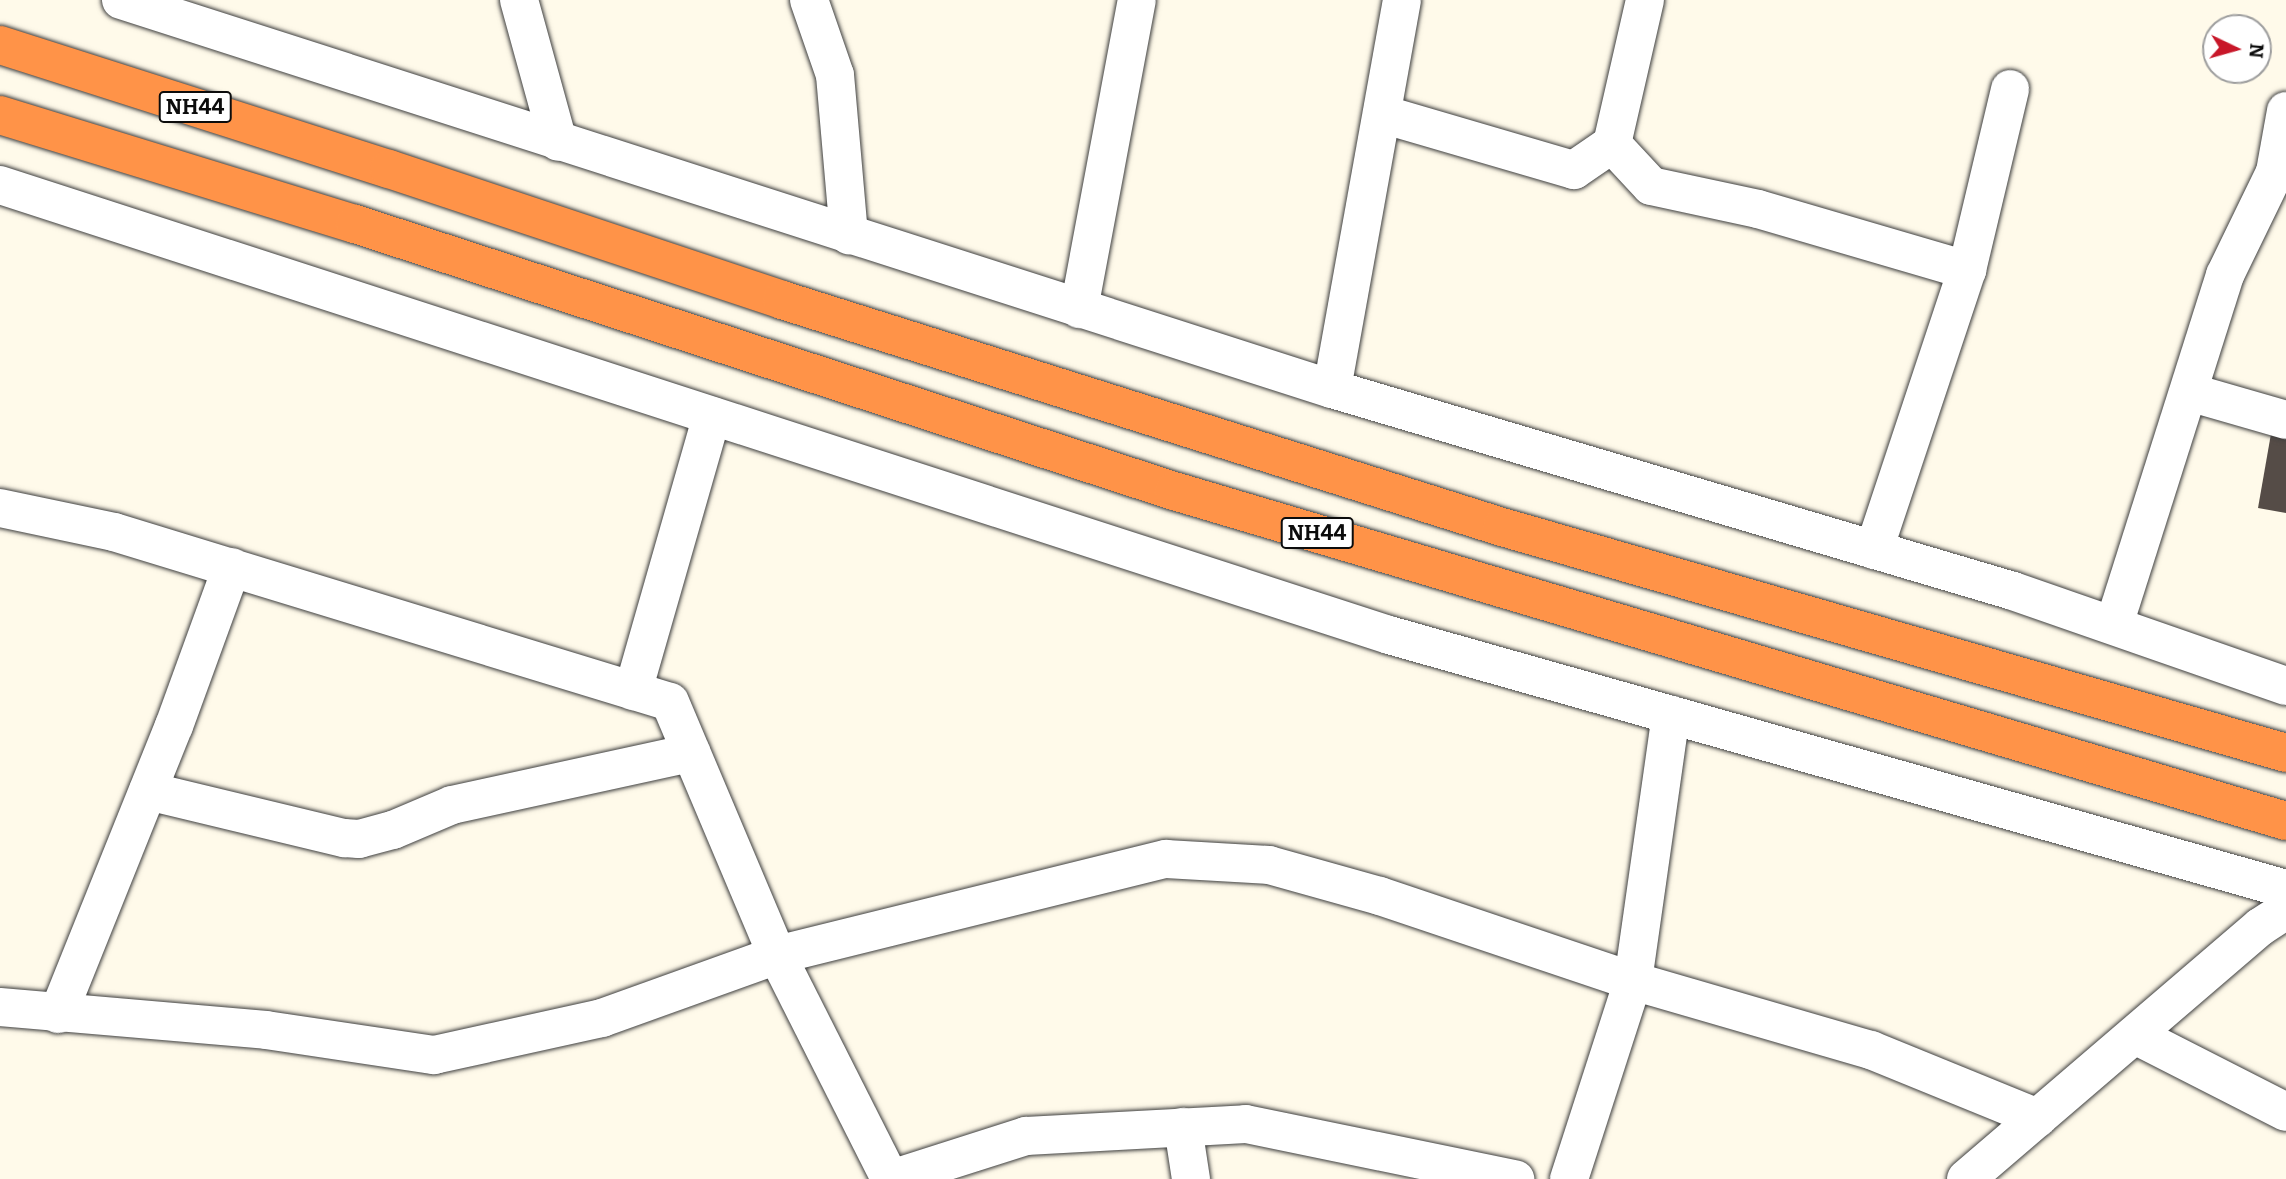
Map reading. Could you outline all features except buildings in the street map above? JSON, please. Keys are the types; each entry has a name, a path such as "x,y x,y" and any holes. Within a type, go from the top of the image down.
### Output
{"highway":[{"name":"NH44","path":"0,45 389,169 782,300 1502,527 2286,753"},
{"name":"NH44","path":"0,115 355,224 1174,491 2286,821"}],"street":[{"path":"121,0 1079,309 1332,389 1874,550 2113,625 2286,685"},
{"path":"519,0 558,142"},
{"path":"809,0 835,75 849,235"},
{"path":"1079,309 1137,0"},
{"path":"1332,389 1402,0"},
{"path":"1382,114 1574,170 1612,144 1645,0"},
{"path":"1874,550 1967,270 2010,89"},
{"path":"2113,625 2225,275 2281,173 2286,111"},
{"path":"1612,144 1651,186 1758,209 1967,270"},
{"path":"0,185 1389,635 2286,889"},
{"path":"2189,392 2286,420"},
{"path":"633,691 712,416"},
{"path":"0,508 114,532 670,702 778,955 890,1179 1026,1136 1246,1124 1515,1179"},
{"path":"58,1014 148,791 232,567"},
{"path":"1569,1179 1633,981 1671,715"},
{"path":"148,791 344,838 359,839 393,830 452,805 691,753"},
{"path":"0,1007 266,1030 434,1055 602,1018 778,955 1166,859 1269,865 1380,896 1633,981 1871,1050 2038,1118"},
{"path":"1966,1179 2260,927 2286,910"},
{"path":"2135,1035 2286,1112"},
{"path":"1183,1127 1191,1179"}]}
